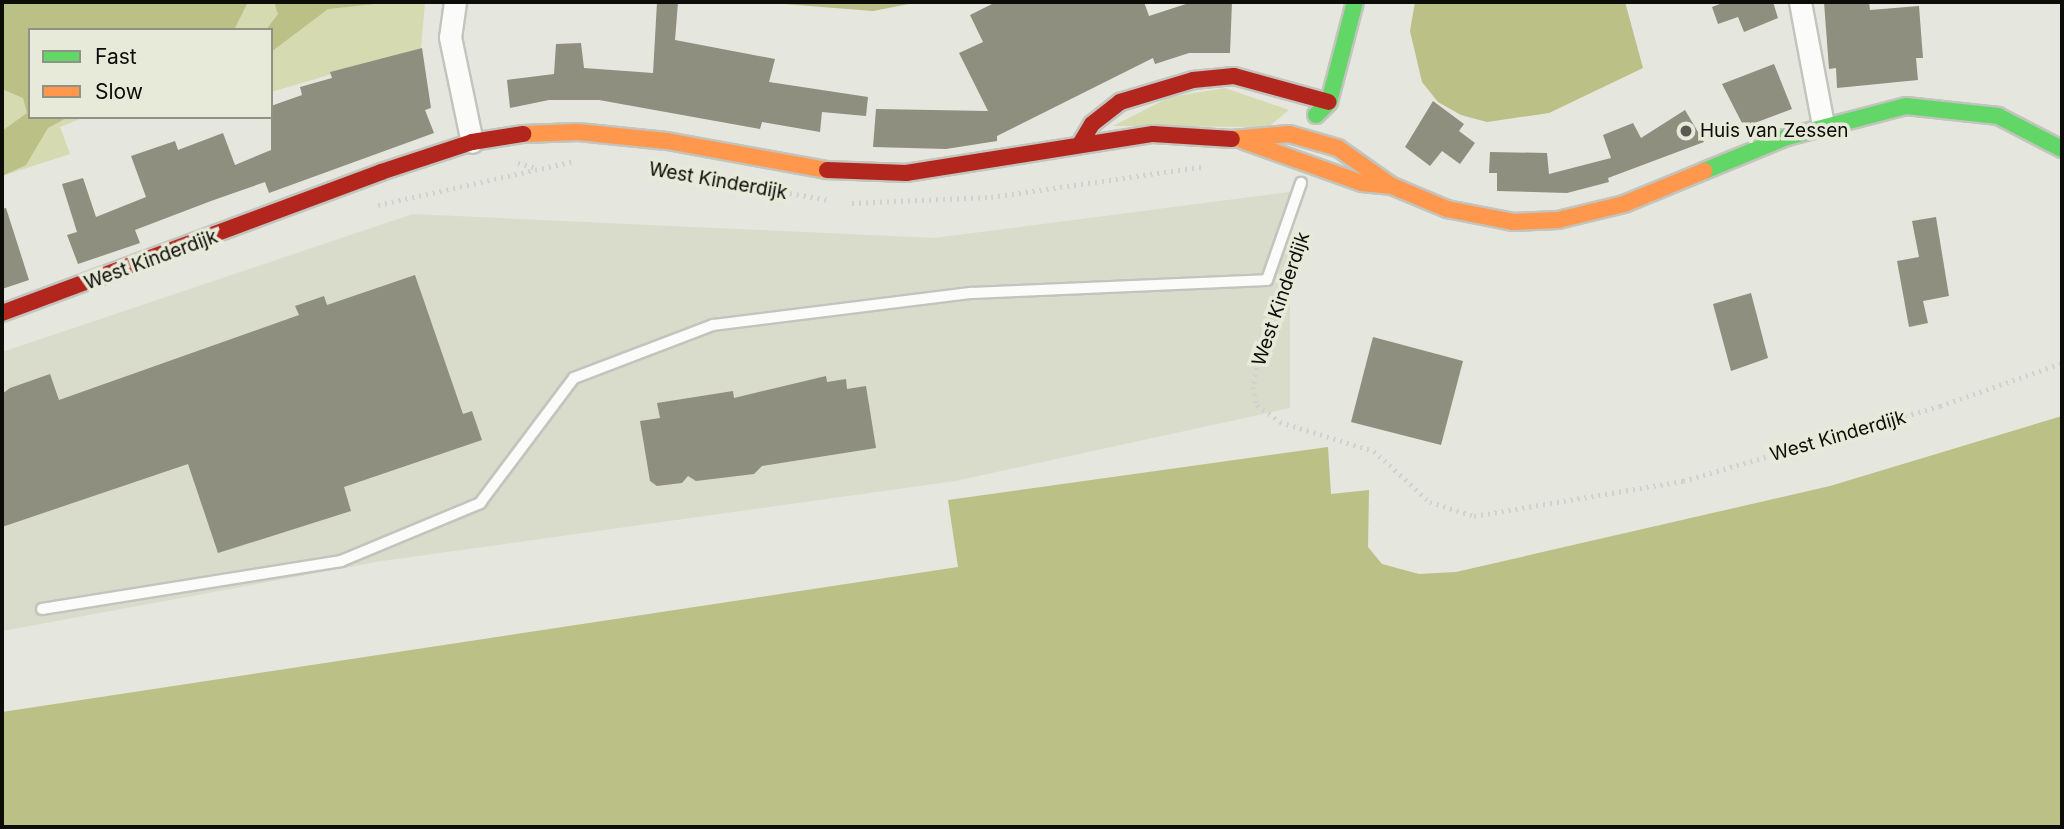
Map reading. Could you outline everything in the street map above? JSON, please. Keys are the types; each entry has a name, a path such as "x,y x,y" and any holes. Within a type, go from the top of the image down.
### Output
{"street":[{"path":"455,2 450,37 472,142"},
{"path":"1306,174 1333,131 1329,102 1355,2"},
{"path":"1800,2 1823,125"},
{"path":"1080,144 1092,124 1120,103 1193,80 1234,76 1329,102"},
{"path":"1306,174 1309,137 1317,111 1329,102"},
{"name":"West Kinderdijk","path":"1237,138 1306,174 1392,186 1475,217 1558,220 1624,204 1823,125 1906,106 1951,108 1998,116 2062,149"},
{"name":"West Kinderdijk","path":"2,313 472,142 578,132 667,141 846,173 894,173 983,164 1080,144 1153,134 1237,138 1309,137 1333,131 1392,186"}],"lane":[{"path":"42,609 341,561 480,503 574,378 713,325 971,293 1267,280 1306,174"}],"path":[{"path":"425,195 579,160"},
{"name":"West Kinderdijk","path":"640,167 872,205 991,197 1213,165"},
{"name":"West Kinderdijk","path":"1308,221 1297,264 1260,354 1254,387 1257,405 1280,422 1374,451 1430,502 1448,511 1494,516 1683,481 1940,406 2062,363"}],"shaded area":[{"path":"2,2 425,2 421,48 273,91 273,28 28,28 28,119 80,119 60,127 70,154 2,176"},
{"path":"2,2 248,2 235,28 28,28 28,119 64,119 48,128 26,165 2,176 2,131 27,113 23,98 2,89"},
{"path":"274,2 393,2 328,9 273,50 273,28 268,28 278,14"},
{"path":"758,2 919,2 873,11"},
{"path":"1415,2 1625,2 1643,68 1549,113 1487,122 1461,115 1438,102 1422,82 1410,31"},
{"path":"1225,88 1289,110 1268,127 1113,126 1170,97"},
{"path":"1290,192 1290,408 955,481 382,561 2,631 2,352 413,214 934,238"},
{"path":"2062,416 2062,827 2,827 2,712 958,567 948,500 1328,447 1331,494 1369,490 1368,547 1382,564 1419,574 1456,572 1830,486"}],"building":[{"path":"657,2 678,2 675,40 775,59 769,82 868,97 866,116 822,112 820,132 762,122 760,129 599,100 549,100 510,108 507,80 554,74 556,44 581,43 584,68 653,73"},
{"path":"996,2 1144,2 1149,16 1192,2 1232,2 1230,53 1189,53 1155,64 1153,58 997,136 997,141 946,149 873,147 876,109 988,111 959,53 983,42 970,15"},
{"path":"1725,2 1773,2 1778,18 1744,32 1738,17 1718,24 1712,7"},
{"path":"1824,2 1869,2 1870,10 1919,6 1923,58 1916,58 1918,80 1837,88 1836,68 1829,69"},
{"path":"422,48 431,108 425,110 434,133 269,193 265,182 211,201 135,230 140,243 78,264 67,235 77,232 62,184 83,178 96,217 146,197 131,156 175,141 178,150 223,133 235,165 271,150 273,105 302,95 300,87 332,78 330,72"},
{"path":"1774,64 1792,109 1744,127 1722,84"},
{"path":"1433,101 1464,124 1459,131 1475,143 1460,164 1442,151 1430,166 1405,147"},
{"path":"1685,110 1704,142 1608,178 1609,182 1567,193 1497,191 1497,173 1489,173 1490,152 1547,153 1549,174 1611,158 1603,135 1633,123 1641,138"},
{"path":"6,208 29,280 2,289 2,209"},
{"path":"1936,217 1949,296 1923,301 1928,323 1909,327 1897,261 1919,257 1912,221"},
{"path":"415,275 463,414 472,411 482,440 344,487 351,511 218,553 188,464 2,527 2,394 10,388 50,374 59,400 299,315 295,306 324,296 327,305"},
{"path":"1751,293 1768,358 1731,371 1713,304"},
{"path":"1373,337 1463,361 1441,445 1351,422"},
{"path":"826,376 827,382 846,379 847,389 866,386 876,448 762,466 754,474 696,481 688,476 682,483 657,486 650,481 640,421 660,418 657,403 733,391 734,398"}],"traffic: fast":[{"path":"1316,115 1329,102 1355,2"},
{"path":"1704,171 1787,137 1906,106 1998,116 2062,149"}],"traffic: slow":[{"path":"523,134 578,132 667,141 827,170"},
{"path":"1232,139 1289,134 1338,148 1392,186"},
{"path":"1244,141 1362,183 1392,186 1447,209 1513,222 1558,220 1624,204 1704,171"}],"traffic: jam":[{"path":"1080,144 1092,124 1120,102 1193,80 1234,76 1329,102"},
{"path":"2,313 381,172 472,142 523,134"},
{"path":"827,170 906,173 1153,134 1232,139"}],"place":[{"name":"Huis van Zessen","path":"1686,131"}]}
